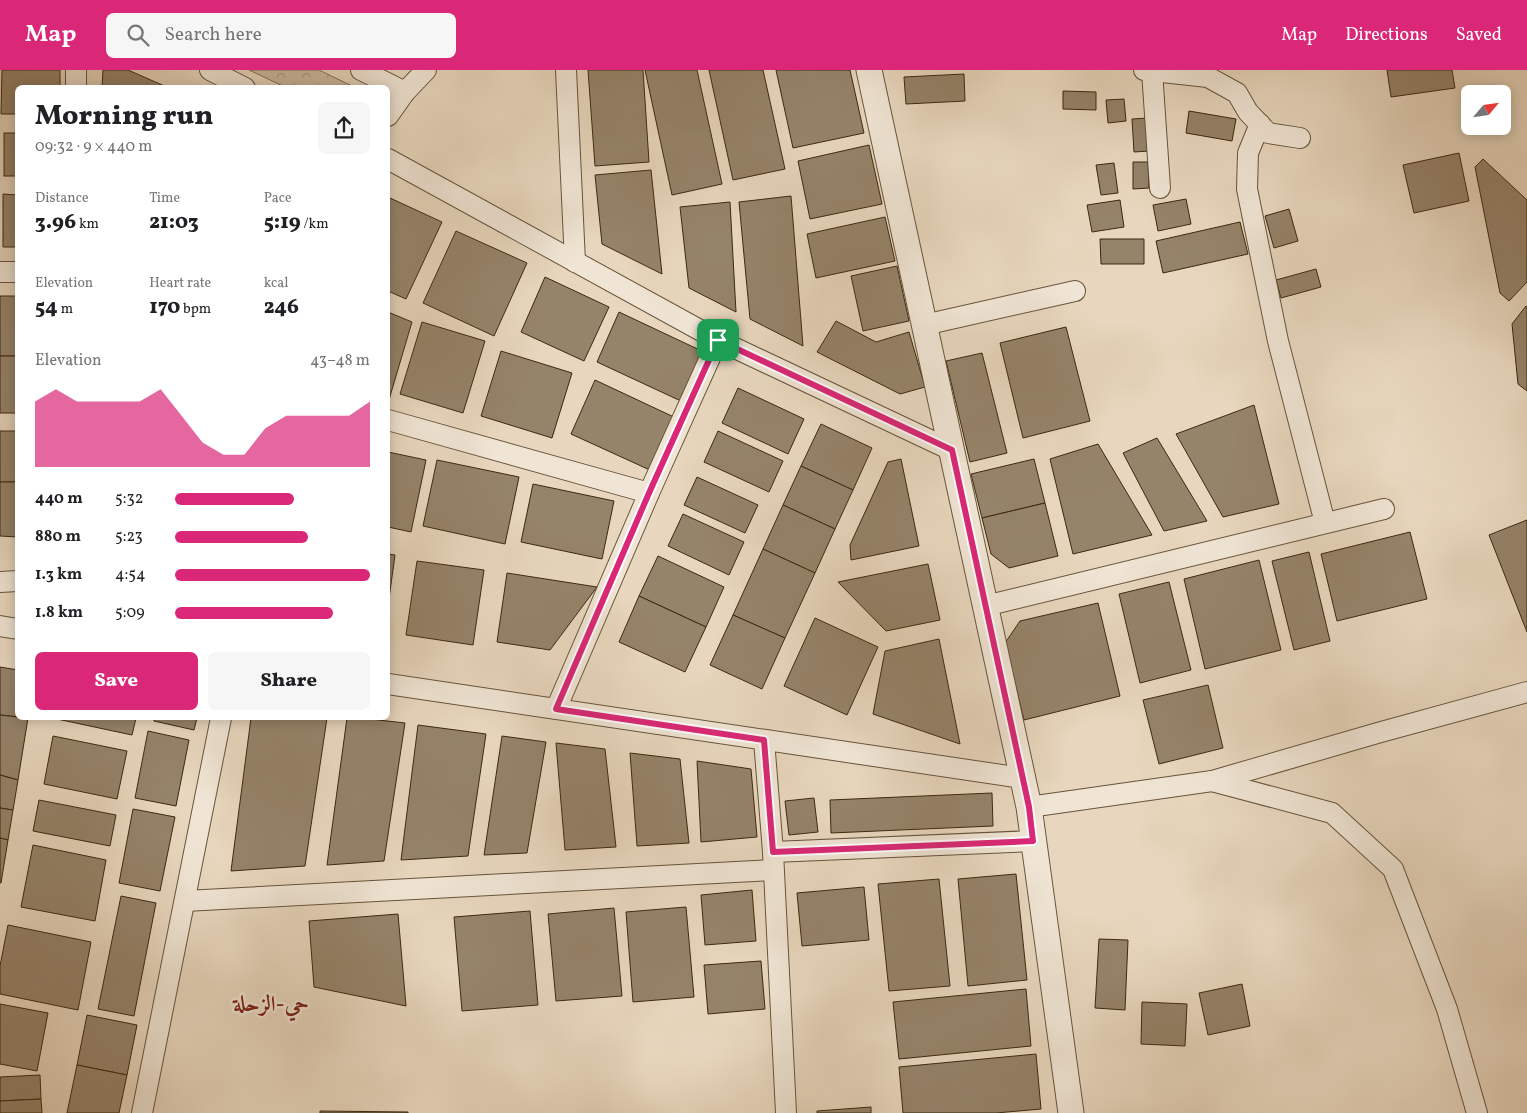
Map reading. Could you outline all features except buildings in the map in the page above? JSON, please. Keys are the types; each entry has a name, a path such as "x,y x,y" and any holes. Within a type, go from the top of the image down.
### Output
{"street":[{"path":"76,70 76,85"},
{"path":"210,70 239,85"},
{"path":"361,70 405,92"},
{"path":"390,113 405,92 426,70"},
{"path":"566,70 575,262"},
{"path":"869,70 1029,807 1071,1113"},
{"path":"1160,188 1148,70 1208,77 1237,93 1248,112 1268,133 1300,138"},
{"path":"1260,124 1248,153 1247,189 1278,341 1324,523"},
{"path":"390,160 718,340 952,450"},
{"path":"0,272 15,272"},
{"path":"924,325 1076,291"},
{"path":"556,709 649,493 718,340"},
{"path":"390,421 649,493"},
{"path":"985,606 1384,509"},
{"path":"0,582 15,582"},
{"path":"0,626 15,628"},
{"path":"390,684 1022,778"},
{"path":"1029,807 1212,781 1527,692"},
{"path":"142,1113 221,720"},
{"path":"764,740 773,861 786,1113"},
{"path":"1212,781 1332,814 1393,869 1447,1009 1478,1112"},
{"path":"185,901 773,861 1033,841"}],"green space":[{"path":"249,70 319,70 350,85 281,85"}],"district":[{"name":"حي-الزحلة","path":"271,1003"}],"route":[{"path":"718,340 952,450 1029,807 1033,841 773,852 764,740 556,709 649,493 718,340"}]}
